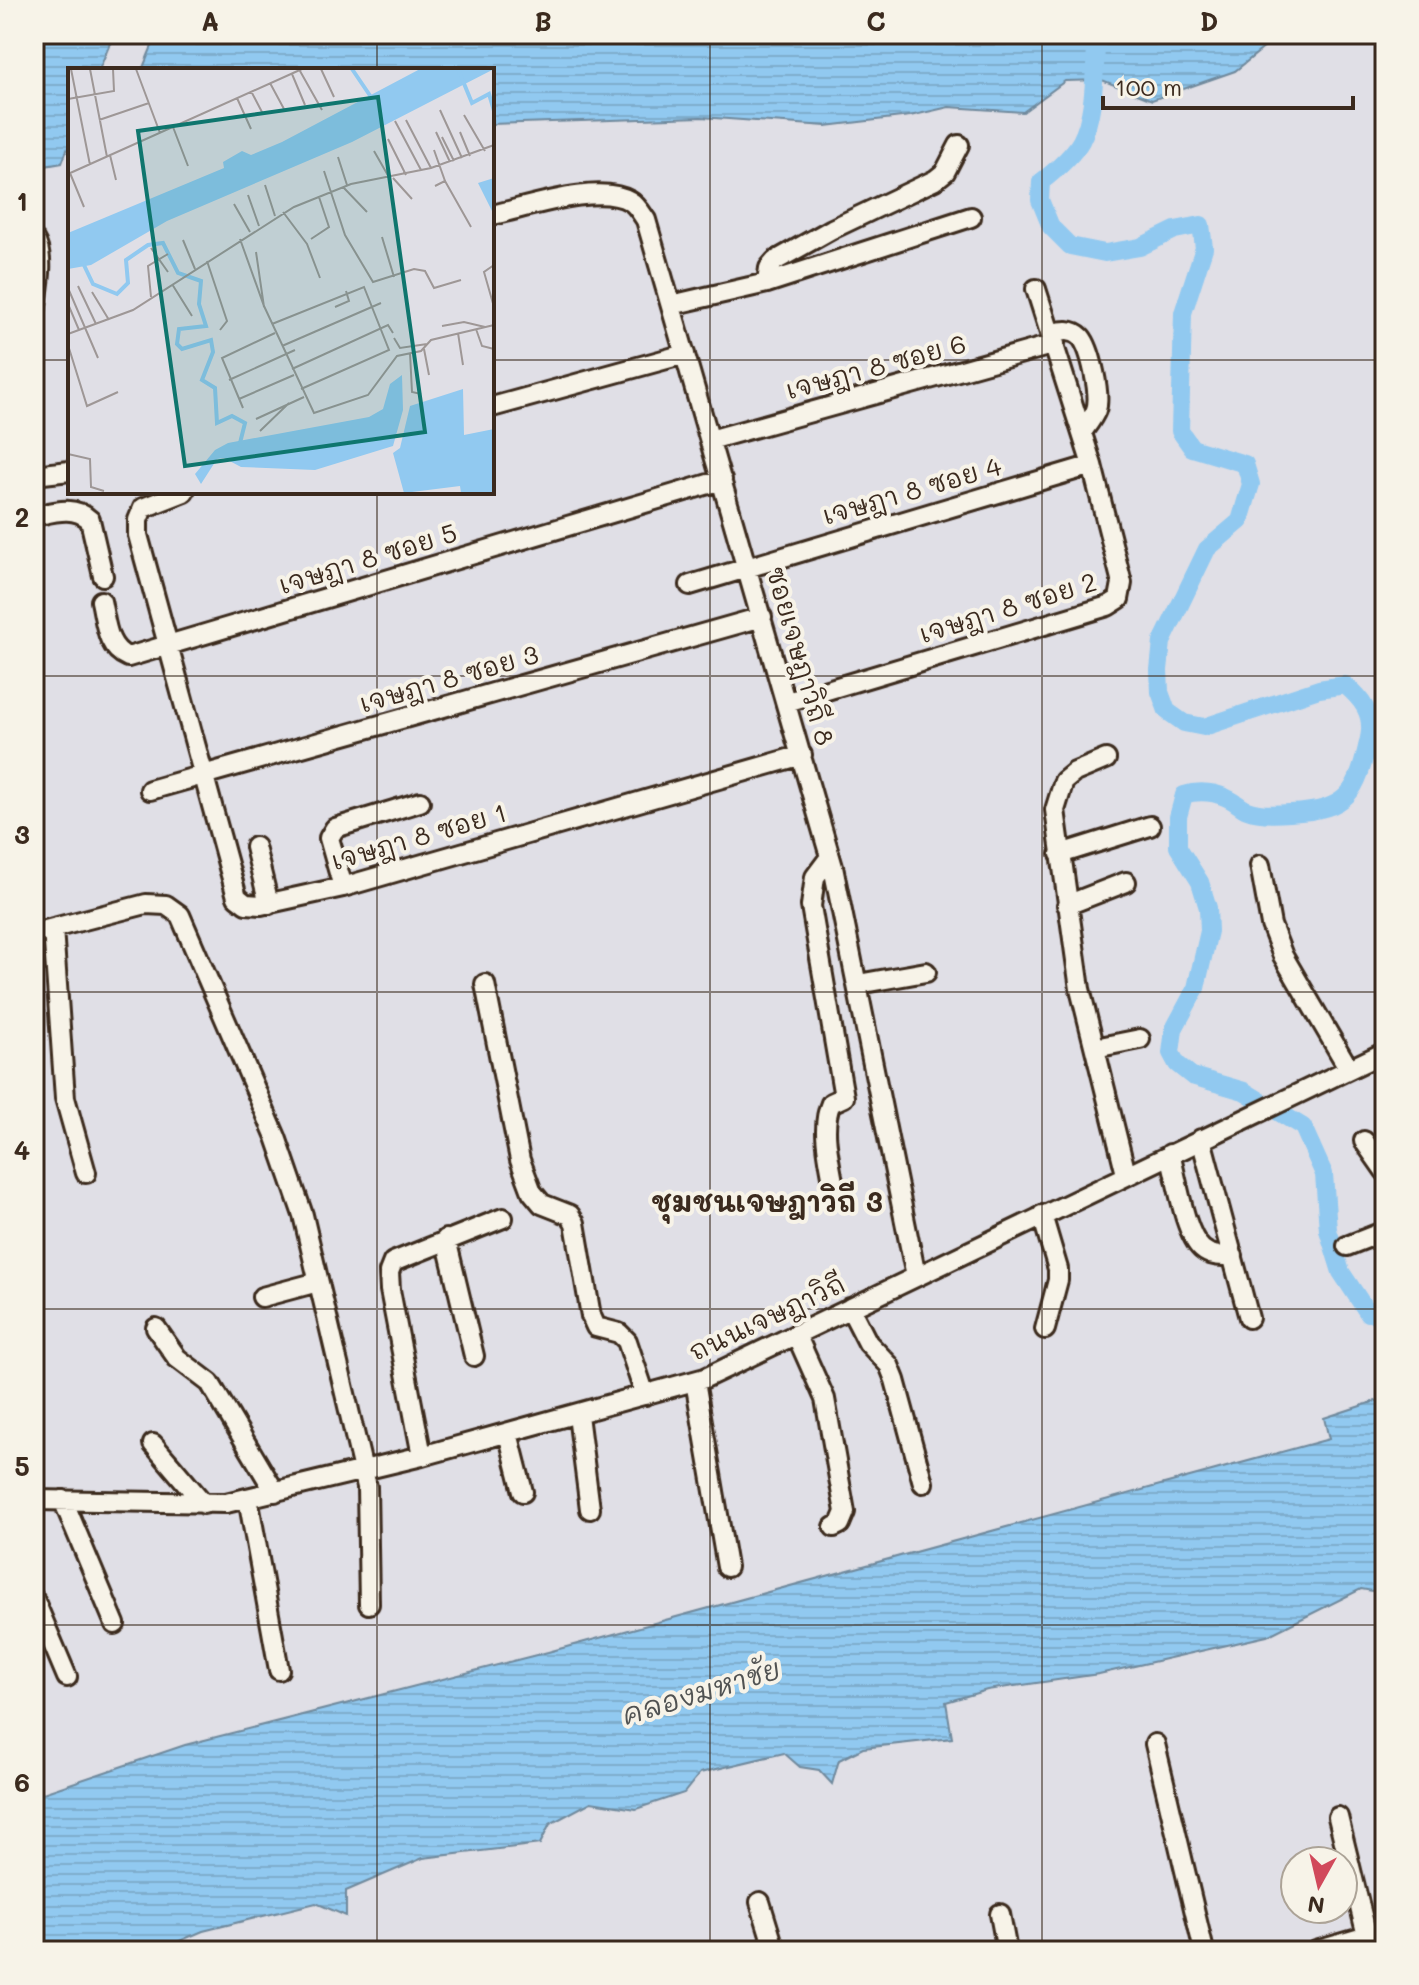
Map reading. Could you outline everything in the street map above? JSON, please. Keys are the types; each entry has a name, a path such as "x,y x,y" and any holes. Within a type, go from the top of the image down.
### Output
{"street":[{"path":"767,283 769,268 775,261 832,229 935,180 945,172 959,145"},
{"name":"ซอยเจษฎาวิถี 8","path":"494,215 576,196 608,194 631,201 646,220 830,857 916,1276"},
{"path":"671,305 767,283 971,217"},
{"path":"832,229 844,258"},
{"path":"34,239 39,246 40,262 34,320"},
{"name":"เจษฎา 8 ซอย 2","path":"787,702 1108,606 1119,599 1122,583 1092,465 1036,289"},
{"path":"1053,339 1073,331 1082,338 1095,376 1098,397 1095,412 1082,432"},
{"name":"เจษฎา 8 ซอย 6","path":"710,440 1053,339"},
{"path":"494,406 685,354"},
{"name":"เจษฎา 8 ซอย 4","path":"690,585 1092,465"},
{"path":"34,475 68,471"},
{"name":"เจษฎา 8 ซอย 5","path":"101,601 112,645 117,653 128,657 722,480"},
{"path":"179,494 143,508 138,520 138,535 237,897 246,904 269,904 255,847"},
{"path":"34,516 76,510 84,514 90,520 103,576"},
{"name":"เจษฎา 8 ซอย 3","path":"150,790 762,617"},
{"name":"เจษฎา 8 ซอย 1","path":"269,904 343,887 802,755"},
{"path":"1106,759 1075,772 1064,781 1055,810 1080,989 1126,1174"},
{"path":"343,887 329,838 335,828 420,802"},
{"path":"1060,854 1150,826"},
{"path":"830,857 815,877 811,906 844,1097 831,1103 826,1112 834,1188"},
{"path":"1260,865 1271,925 1283,956 1349,1069"},
{"path":"1067,905 1126,882"},
{"path":"34,933 146,904 166,905 180,915 276,1137 303,1215 363,1469 368,1504 369,1604"},
{"path":"53,928 65,1098 86,1173"},
{"path":"858,984 926,972"},
{"path":"485,984 520,1160 532,1192 542,1204 570,1215 575,1223 591,1316 596,1327 619,1333 627,1341 645,1395"},
{"path":"1095,1048 1140,1039"},
{"name":"ถนนเจษฎาวิถี","path":"35,1497 204,1504 248,1498 422,1456 695,1381 734,1366 1126,1174 1385,1052"},
{"path":"1201,1139 1249,1318"},
{"path":"1364,1141 1385,1171"},
{"path":"1170,1154 1192,1236 1203,1250 1213,1255 1233,1256"},
{"path":"1042,1215 1058,1269 1045,1329"},
{"path":"422,1456 389,1272 393,1262 503,1218"},
{"path":"1347,1246 1385,1231"},
{"path":"446,1239 474,1356"},
{"path":"262,1297 318,1282"},
{"path":"850,1308 868,1343 889,1365 923,1483"},
{"path":"156,1328 177,1358 210,1383 275,1492"},
{"path":"796,1334 825,1399 845,1512 840,1524 834,1527"},
{"path":"695,1381 727,1567"},
{"path":"578,1415 590,1509"},
{"path":"508,1433 523,1492"},
{"path":"153,1444 204,1504"},
{"path":"248,1498 279,1670"},
{"path":"63,1500 115,1624"},
{"path":"34,1599 67,1677"},
{"path":"1155,1744 1204,1951"},
{"path":"1316,1951 1376,1933 1338,1817"},
{"path":"760,1902 775,1951"},
{"path":"1000,1914 1007,1951"}],"water":[{"path":"34,34 114,34 100,68 68,68 68,147 62,163 34,168"},
{"path":"157,34 1281,34 1235,71 1152,100 1102,80 1065,81 1023,112 949,107 910,116 826,126 701,117 494,124 494,68 143,68"},
{"name":"คลองมหาชัย","path":"1385,1398 1385,1593 1361,1589 1267,1636 1099,1674 987,1690 946,1702 952,1738 863,1748 839,1760 832,1784 819,1770 800,1767 784,1753 700,1773 684,1793 636,1809 591,1802 550,1824 540,1844 423,1858 346,1891 346,1916 316,1903 203,1931 156,1951 34,1951 34,1796 185,1745 548,1652 1329,1439 1324,1418"}],"waterway":[{"path":"1097,34 1092,103 1086,130 1073,153 1041,182 1040,200 1051,227 1070,246 1105,253 1140,247 1175,230 1201,225 1204,248 1183,313 1180,431 1192,448 1245,464 1251,484 1240,521 1207,549 1162,642 1160,692 1167,711 1184,723 1204,727 1319,689 1345,685 1357,696 1370,722 1365,757 1354,785 1347,795 1326,808 1263,813 1247,810 1226,797 1214,794 1184,795 1178,817 1178,847 1200,882 1208,908 1209,931 1196,988 1174,1029 1171,1053 1177,1064 1192,1076 1244,1091 1303,1127 1324,1174 1328,1230 1341,1272 1368,1313 1385,1314"}],"district":[{"name":"ชุมชนเจษฎาวิถี 3","path":"767,1202"}]}
